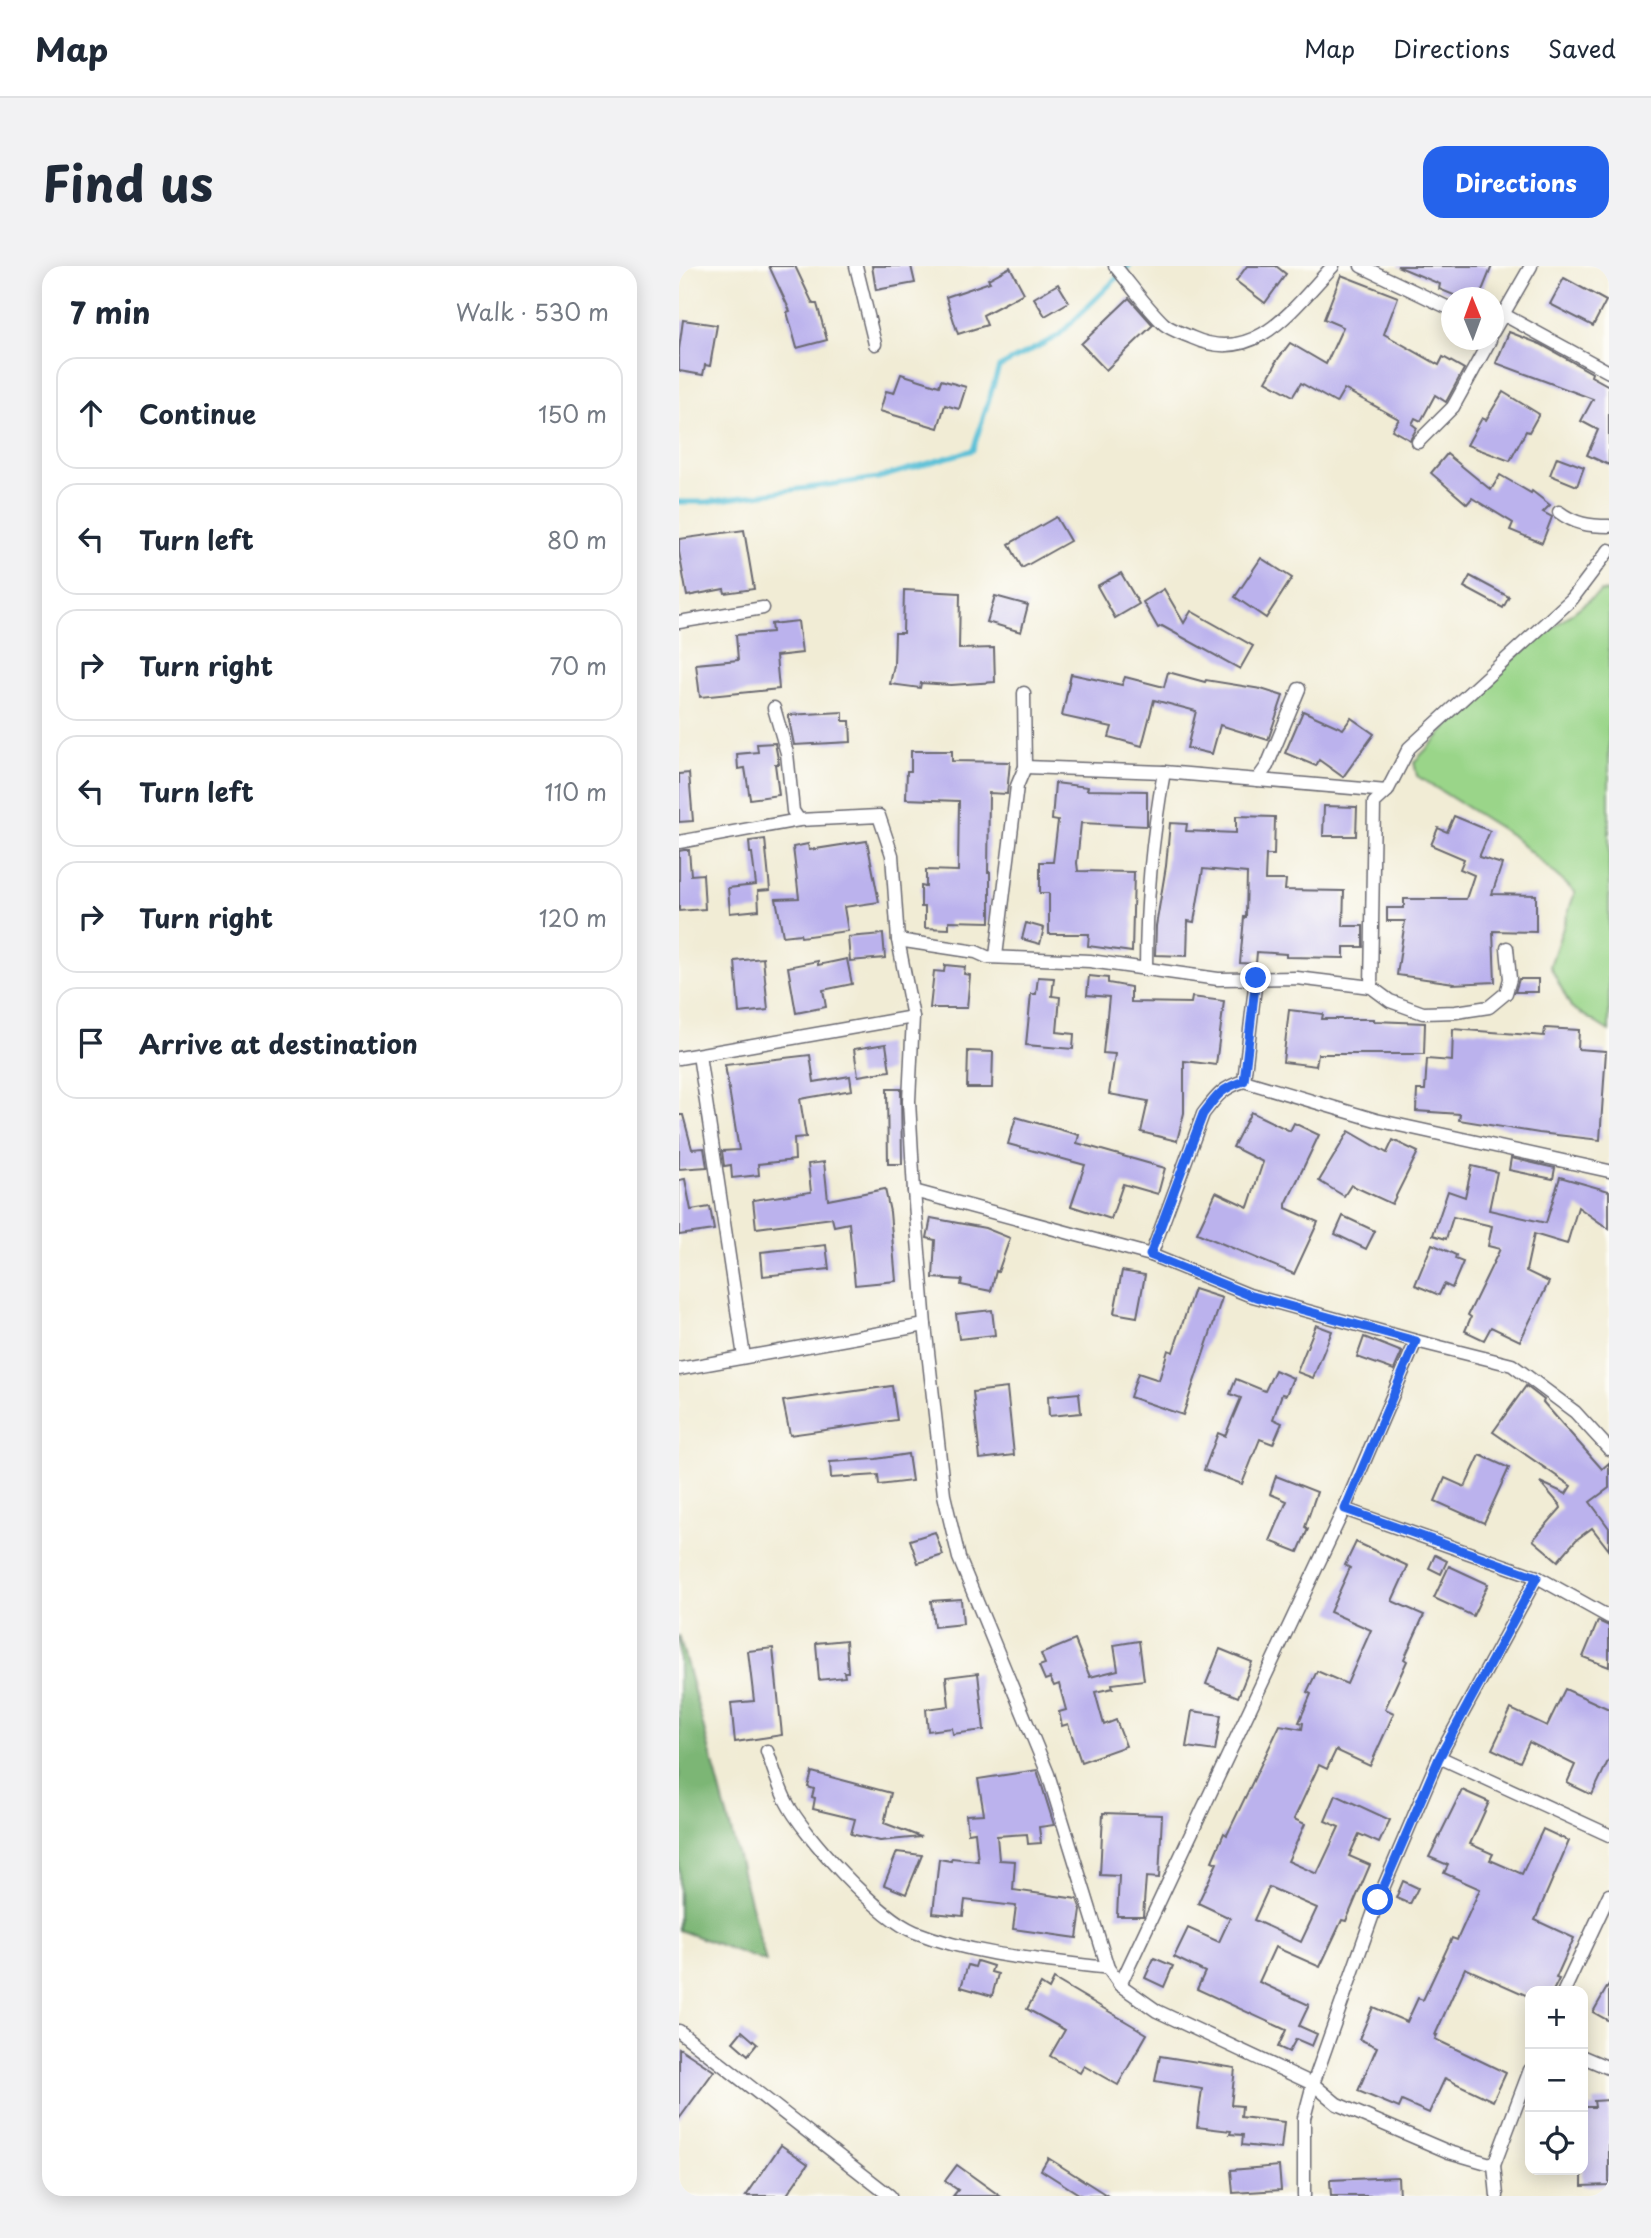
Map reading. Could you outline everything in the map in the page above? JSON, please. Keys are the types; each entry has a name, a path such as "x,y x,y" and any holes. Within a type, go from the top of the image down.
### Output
{"street":[{"path":"856,266 875,344"},
{"path":"1115,266 1165,325 1207,344 1249,343 1276,325 1333,266"},
{"path":"1361,266 1441,304"},
{"path":"1504,307 1531,266"},
{"path":"1504,317 1609,372"},
{"path":"1418,442 1453,407 1484,350"},
{"path":"1559,512 1571,522 1609,526"},
{"path":"1371,987 1374,803 1387,791 1409,748 1572,599 1609,550"},
{"path":"679,622 764,608"},
{"path":"1257,780 1267,766 1299,689"},
{"path":"996,956 1017,786 1025,767 1024,693"},
{"path":"774,708 787,753 793,811 799,820"},
{"path":"1025,767 1164,772 1387,791"},
{"path":"1146,970 1146,918 1154,826 1164,772"},
{"path":"679,842 799,820 879,816 892,855 898,940 913,1017 909,1101 914,1191 925,1325 944,1495 959,1558 1048,1774 1108,1968 1120,1985 1157,2011 1313,2084 1337,2104 1449,2152 1494,2165"},
{"path":"898,940 976,952 987,957 1090,961 1218,978 1297,978 1371,987 1390,1001 1423,1013 1489,1007 1506,993 1510,979 1507,947"},
{"path":"1244,1081 1256,978"},
{"path":"679,1058 913,1017"},
{"path":"699,1055 744,1357"},
{"path":"1150,1255 1203,1114 1218,1094 1244,1081 1376,1120 1609,1171"},
{"path":"914,1191 1150,1255 1249,1295 1512,1365 1575,1412 1609,1450"},
{"path":"679,1369 925,1325"},
{"path":"1120,1985 1345,1509 1416,1341"},
{"path":"1345,1509 1537,1577 1609,1617"},
{"path":"1304,2196 1304,2118 1313,2084 1378,1900 1439,1758 1537,1577"},
{"path":"767,1751 786,1801 804,1828 876,1907 912,1931 977,1951 1108,1968"},
{"path":"1439,1758 1609,1835"},
{"path":"1566,1986 1609,1895"},
{"path":"679,2031 890,2196"},
{"path":"1588,2059 1609,2068"},
{"path":"1497,2196 1494,2165 1525,2083"}],"green space":[{"path":"1601,591 1609,592 1609,1031 1571,1007 1550,966 1575,892 1511,835 1417,776 1414,762 1515,657"},
{"path":"679,1635 766,1962 679,1930"}],"building":[{"path":"769,266 795,266 813,304 817,304 827,340 797,348 787,312 790,311"},
{"path":"872,266 911,266 915,283 876,290"},
{"path":"1247,266 1276,266 1286,274 1265,303 1236,281"},
{"path":"1397,266 1492,266 1483,287 1441,287 1441,290 1440,284"},
{"path":"1010,267 1024,293 983,315 987,325 958,334 946,297 990,282 988,279"},
{"path":"1341,275 1398,297 1384,334 1439,365 1443,357 1464,369 1446,402 1435,395 1421,421 1415,418 1412,424 1417,428 1410,440 1392,430 1399,419 1344,389 1336,403 1301,383 1293,396 1266,381 1290,343 1326,364 1343,327 1324,319"},
{"path":"1564,278 1606,301 1593,326 1550,304"},
{"path":"1058,284 1069,302 1045,316 1034,298"},
{"path":"1129,298 1153,325 1106,370 1081,344"},
{"path":"683,320 717,325 710,366 705,365 703,375 679,371"},
{"path":"1509,332 1540,344 1592,373 1591,376 1609,386 1609,465 1587,455 1598,430 1581,421 1593,399 1496,363 1501,350 1504,350"},
{"path":"901,374 939,386 941,380 966,387 959,409 945,405 938,428 880,411 886,391 894,393"},
{"path":"1503,392 1539,414 1529,432 1526,431 1510,461 1467,445 1482,418 1486,420"},
{"path":"1447,454 1491,490 1500,475 1531,493 1532,491 1550,505 1543,512 1552,517 1542,543 1510,530 1513,523 1472,498 1467,504 1431,473"},
{"path":"1557,457 1584,467 1577,486 1550,475"},
{"path":"1056,517 1070,541 1022,568 1009,544"},
{"path":"744,530 754,589 725,593 724,589 687,596 679,539"},
{"path":"1261,558 1292,578 1266,618 1235,597"},
{"path":"1121,573 1139,604 1115,618 1097,586"},
{"path":"1470,576 1509,597 1503,608 1464,587"},
{"path":"1164,589 1184,623 1191,611 1253,646 1240,669 1162,626 1158,628 1143,602"},
{"path":"904,590 960,593 959,649 994,648 995,682 951,685 921,683 920,688 890,684 894,665 895,633 903,633"},
{"path":"995,596 1028,605 1021,632 987,622"},
{"path":"798,621 802,653 776,656 779,689 700,697 696,664 738,660 736,635 772,632 771,624"},
{"path":"1168,672 1205,682 1206,680 1261,689 1283,696 1268,740 1220,725 1212,754 1187,748 1196,711 1154,700 1142,746 1109,737 1112,727 1062,716 1071,674 1122,685 1125,677 1164,687"},
{"path":"1303,711 1343,729 1351,718 1374,734 1343,777 1319,760 1316,766 1285,753"},
{"path":"843,712 843,721 850,721 851,742 794,745 788,715"},
{"path":"775,743 779,764 775,764 779,795 750,799 745,768 738,769 737,754 758,752 757,744"},
{"path":"911,751 952,751 952,761 1010,762 1007,794 989,793 990,922 949,921 949,929 925,928 921,886 926,887 926,870 958,871 959,801 906,799"},
{"path":"689,773 693,821 679,822 679,774"},
{"path":"1055,783 1088,787 1087,790 1147,791 1147,826 1081,823 1077,863 1078,871 1134,872 1132,952 1088,946 1089,934 1049,934 1049,893 1040,893 1040,862 1053,862 1058,821 1052,820"},
{"path":"1324,806 1357,807 1356,836 1323,836"},
{"path":"1236,816 1275,817 1274,855 1266,855 1265,880 1286,880 1285,890 1344,891 1343,926 1363,926 1363,947 1344,947 1344,958 1286,957 1286,954 1257,952 1256,964 1240,963 1246,917 1247,873 1203,869 1194,922 1188,921 1187,956 1155,955 1156,926 1170,823 1187,824 1186,831 1236,833"},
{"path":"1454,816 1490,831 1479,857 1502,864 1492,894 1536,895 1536,932 1493,931 1495,982 1453,984 1397,975 1405,921 1387,921 1387,908 1404,908 1404,899 1466,899 1474,875 1460,869 1464,859 1431,845 1438,828 1447,832"},
{"path":"765,839 770,890 758,891 759,910 730,913 728,888 756,885 749,841"},
{"path":"867,841 879,902 844,907 848,931 801,937 800,934 783,936 776,899 799,898 793,847 808,844 809,850"},
{"path":"689,850 691,875 703,874 705,909 679,911 679,851"},
{"path":"1026,923 1044,928 1040,944 1022,939"},
{"path":"883,934 885,958 850,961 848,937"},
{"path":"763,958 768,1010 739,1013 735,961"},
{"path":"847,959 852,984 823,990 826,1007 796,1013 788,967"},
{"path":"945,965 965,967 964,974 970,975 967,1008 930,1008 934,971 944,972"},
{"path":"1089,976 1108,978 1108,983 1131,987 1131,1002 1191,1003 1192,997 1224,1001 1216,1065 1184,1061 1184,1113 1177,1141 1141,1132 1148,1101 1109,1094 1115,1054 1103,1053 1109,997 1087,995"},
{"path":"1038,977 1054,978 1052,996 1060,997 1057,1032 1074,1034 1073,1049 1026,1045 1031,994 1036,994"},
{"path":"1519,979 1538,979 1538,992 1515,992"},
{"path":"1289,1010 1323,1014 1322,1019 1425,1023 1424,1054 1318,1054 1316,1066 1283,1062"},
{"path":"1545,1028 1579,1030 1578,1049 1606,1051 1600,1140 1459,1120 1460,1114 1416,1111 1417,1090 1425,1090 1427,1059 1452,1061 1453,1029 1544,1036"},
{"path":"886,1044 890,1071 858,1076 854,1049"},
{"path":"968,1051 993,1052 992,1088 967,1088"},
{"path":"810,1055 814,1082 850,1076 852,1090 800,1099 806,1137 794,1138 795,1160 758,1164 759,1175 732,1178 731,1165 724,1166 722,1151 739,1150 725,1065"},
{"path":"887,1089 901,1089 902,1164 888,1164"},
{"path":"1251,1112 1290,1131 1294,1123 1319,1135 1286,1204 1286,1208 1318,1222 1294,1274 1197,1233 1216,1192 1248,1207 1263,1162 1233,1147"},
{"path":"679,1115 683,1115 692,1149 704,1148 707,1167 679,1169"},
{"path":"1016,1117 1079,1135 1077,1143 1165,1168 1158,1194 1123,1184 1111,1219 1071,1206 1085,1165 1008,1144"},
{"path":"1349,1131 1387,1153 1393,1140 1418,1152 1392,1204 1351,1185 1344,1196 1319,1181"},
{"path":"1511,1158 1555,1168 1553,1179 1509,1170"},
{"path":"824,1162 828,1200 885,1189 890,1212 896,1281 855,1285 849,1223 834,1226 832,1218 756,1228 753,1200 811,1192 808,1164"},
{"path":"1472,1166 1497,1172 1489,1210 1546,1223 1560,1177 1609,1191 1609,1229 1578,1207 1567,1244 1534,1234 1526,1271 1549,1282 1520,1341 1491,1327 1484,1340 1465,1331 1471,1317 1468,1315 1500,1249 1488,1246 1492,1226 1453,1217 1446,1239 1433,1235 1448,1191 1465,1197"},
{"path":"685,1179 691,1210 710,1207 714,1230 679,1235 679,1180"},
{"path":"1343,1216 1375,1231 1366,1249 1335,1234"},
{"path":"931,1218 985,1228 1010,1238 991,1291 961,1285 962,1280 933,1278 935,1240 927,1238"},
{"path":"1432,1244 1456,1255 1455,1259 1463,1262 1452,1288 1444,1284 1439,1295 1415,1285"},
{"path":"826,1245 829,1269 763,1276 761,1252"},
{"path":"1122,1271 1145,1275 1137,1317 1114,1313"},
{"path":"1194,1289 1222,1298 1183,1415 1130,1397 1138,1373 1159,1380 1168,1350 1173,1352"},
{"path":"992,1310 995,1335 959,1339 956,1314"},
{"path":"1316,1325 1332,1331 1313,1378 1297,1372"},
{"path":"1364,1337 1402,1352 1394,1370 1357,1357"},
{"path":"1275,1370 1293,1378 1286,1395 1282,1394 1273,1419 1282,1423 1273,1444 1260,1439 1242,1484 1204,1470 1218,1433 1225,1436 1241,1398 1230,1394 1236,1379 1265,1391"},
{"path":"892,1386 897,1420 790,1435 783,1401"},
{"path":"1526,1386 1544,1400 1602,1469 1609,1463 1609,1488 1590,1502 1609,1528 1609,1550 1592,1528 1576,1540 1558,1561 1533,1540 1561,1508 1540,1482 1566,1494 1571,1486 1493,1432"},
{"path":"1007,1388 1014,1455 980,1459 973,1392"},
{"path":"1079,1393 1081,1413 1049,1416 1048,1396"},
{"path":"908,1454 912,1481 879,1485 878,1475 831,1478 830,1462"},
{"path":"1480,1455 1509,1468 1484,1523 1435,1501 1445,1478 1465,1487"},
{"path":"1276,1476 1317,1492 1305,1527 1308,1529 1298,1552 1270,1541 1287,1501 1270,1494"},
{"path":"935,1532 943,1555 918,1563 910,1540"},
{"path":"1356,1542 1408,1566 1392,1601 1424,1615 1385,1709 1394,1713 1370,1766 1336,1750 1327,1769 1319,1765 1294,1819 1305,1824 1288,1861 1317,1874 1339,1827 1325,1821 1336,1795 1390,1820 1379,1843 1359,1834 1349,1856 1370,1865 1346,1921 1342,1920 1320,1967 1275,1947 1259,1982 1309,2005 1299,2026 1317,2034 1312,2046 1296,2039 1289,2052 1278,2047 1286,2030 1197,1989 1205,1972 1174,1957 1188,1928 1219,1942 1230,1918 1198,1903 1217,1863 1212,1861 1224,1833 1227,1835 1280,1725 1302,1729 1303,1723 1299,1722 1311,1694 1307,1692 1317,1671 1347,1684 1371,1630 1330,1612 1350,1568 1345,1565","holes":["1269,1887 1317,1908 1301,1942 1254,1920"]},
{"path":"1435,1555 1447,1561 1441,1574 1429,1568"},
{"path":"1449,1566 1488,1584 1473,1616 1434,1598"},
{"path":"961,1599 963,1624 934,1627 931,1601"},
{"path":"1598,1621 1609,1626 1609,1667 1583,1657"},
{"path":"846,1640 848,1672 844,1672 845,1677 819,1680 816,1643"},
{"path":"1075,1640 1090,1677 1118,1670 1114,1645 1139,1641 1144,1680 1112,1684 1113,1688 1095,1692 1104,1725 1116,1720 1126,1746 1081,1762 1068,1724 1062,1726 1059,1712 1066,1710 1059,1684 1054,1686 1050,1678 1045,1680 1039,1666 1045,1664 1041,1654"},
{"path":"773,1648 782,1735 735,1742 731,1703 754,1701 748,1651"},
{"path":"1220,1649 1252,1662 1238,1697 1206,1684"},
{"path":"978,1673 984,1730 953,1734 952,1728 928,1731 926,1709 949,1706 946,1677"},
{"path":"1565,1689 1609,1709 1609,1759 1592,1795 1567,1783 1575,1765 1529,1742 1520,1762 1492,1749 1511,1709 1547,1726"},
{"path":"1192,1711 1221,1715 1215,1751 1186,1747"},
{"path":"1037,1770 1054,1825 1039,1827 1041,1843 1028,1844 1027,1834 997,1836 999,1860 1015,1861 1013,1890 1077,1899 1081,1910 1077,1938 1013,1929 1016,1906 965,1900 963,1916 933,1913 939,1859 978,1861 975,1832 968,1833 966,1815 984,1814 978,1779"},
{"path":"812,1772 891,1793 884,1823 921,1837 880,1841 851,1834 855,1819 813,1809 814,1789 808,1787"},
{"path":"1462,1790 1489,1802 1470,1844 1493,1854 1490,1860 1522,1874 1543,1829 1569,1841 1535,1920 1574,1938 1556,1978 1559,1979 1556,1986 1525,1986 1525,1995 1465,1968 1435,2039 1506,2073 1493,2101 1445,2078 1429,2113 1402,2101 1399,2108 1358,2091 1377,2047 1359,2039 1373,2007 1407,2022 1418,1998 1423,2000 1452,1938 1457,1940 1480,1889 1444,1873 1448,1865 1429,1857"},
{"path":"1103,1813 1162,1815 1159,1878 1146,1877 1143,1916 1117,1916 1119,1876 1100,1875"},
{"path":"897,1852 922,1855 906,1894 884,1885"},
{"path":"1403,1881 1418,1888 1410,1904 1396,1898"},
{"path":"1154,1958 1173,1966 1164,1987 1145,1978"},
{"path":"977,1961 993,1966 991,1972 998,1974 992,1996 961,1987 968,1965 975,1967"},
{"path":"1054,1979 1147,2034 1118,2085 1084,2066 1080,2073 1050,2056 1065,2030 1027,2009 1041,1984 1049,1989"},
{"path":"1609,1984 1609,2021 1593,2012"},
{"path":"742,2031 757,2044 748,2055 733,2042"},
{"path":"679,2048 714,2071 679,2119"},
{"path":"1160,2056 1235,2068 1231,2105 1242,2106 1241,2117 1284,2122 1281,2149 1242,2145 1243,2135 1197,2127 1202,2089 1155,2081"},
{"path":"1609,2100 1609,2185 1582,2186 1582,2175 1588,2175 1588,2107 1595,2107 1594,2101"},
{"path":"781,2145 808,2164 786,2196 746,2196"},
{"path":"1048,2158 1108,2196 1082,2196 1041,2170"},
{"path":"957,2165 1000,2196 953,2196 958,2190 945,2181"},
{"path":"1279,2166 1281,2190 1233,2193 1231,2170"},
{"path":"1398,2177 1399,2196 1331,2196 1330,2180"}],"waterway":[{"path":"679,502 706,502 878,478 973,450 999,367 1058,336 1129,266"}],"route":[{"path":"1256,978 1244,1081 1218,1094 1203,1114 1150,1255 1249,1295 1416,1341 1345,1509 1537,1577 1439,1758 1378,1900"}]}
